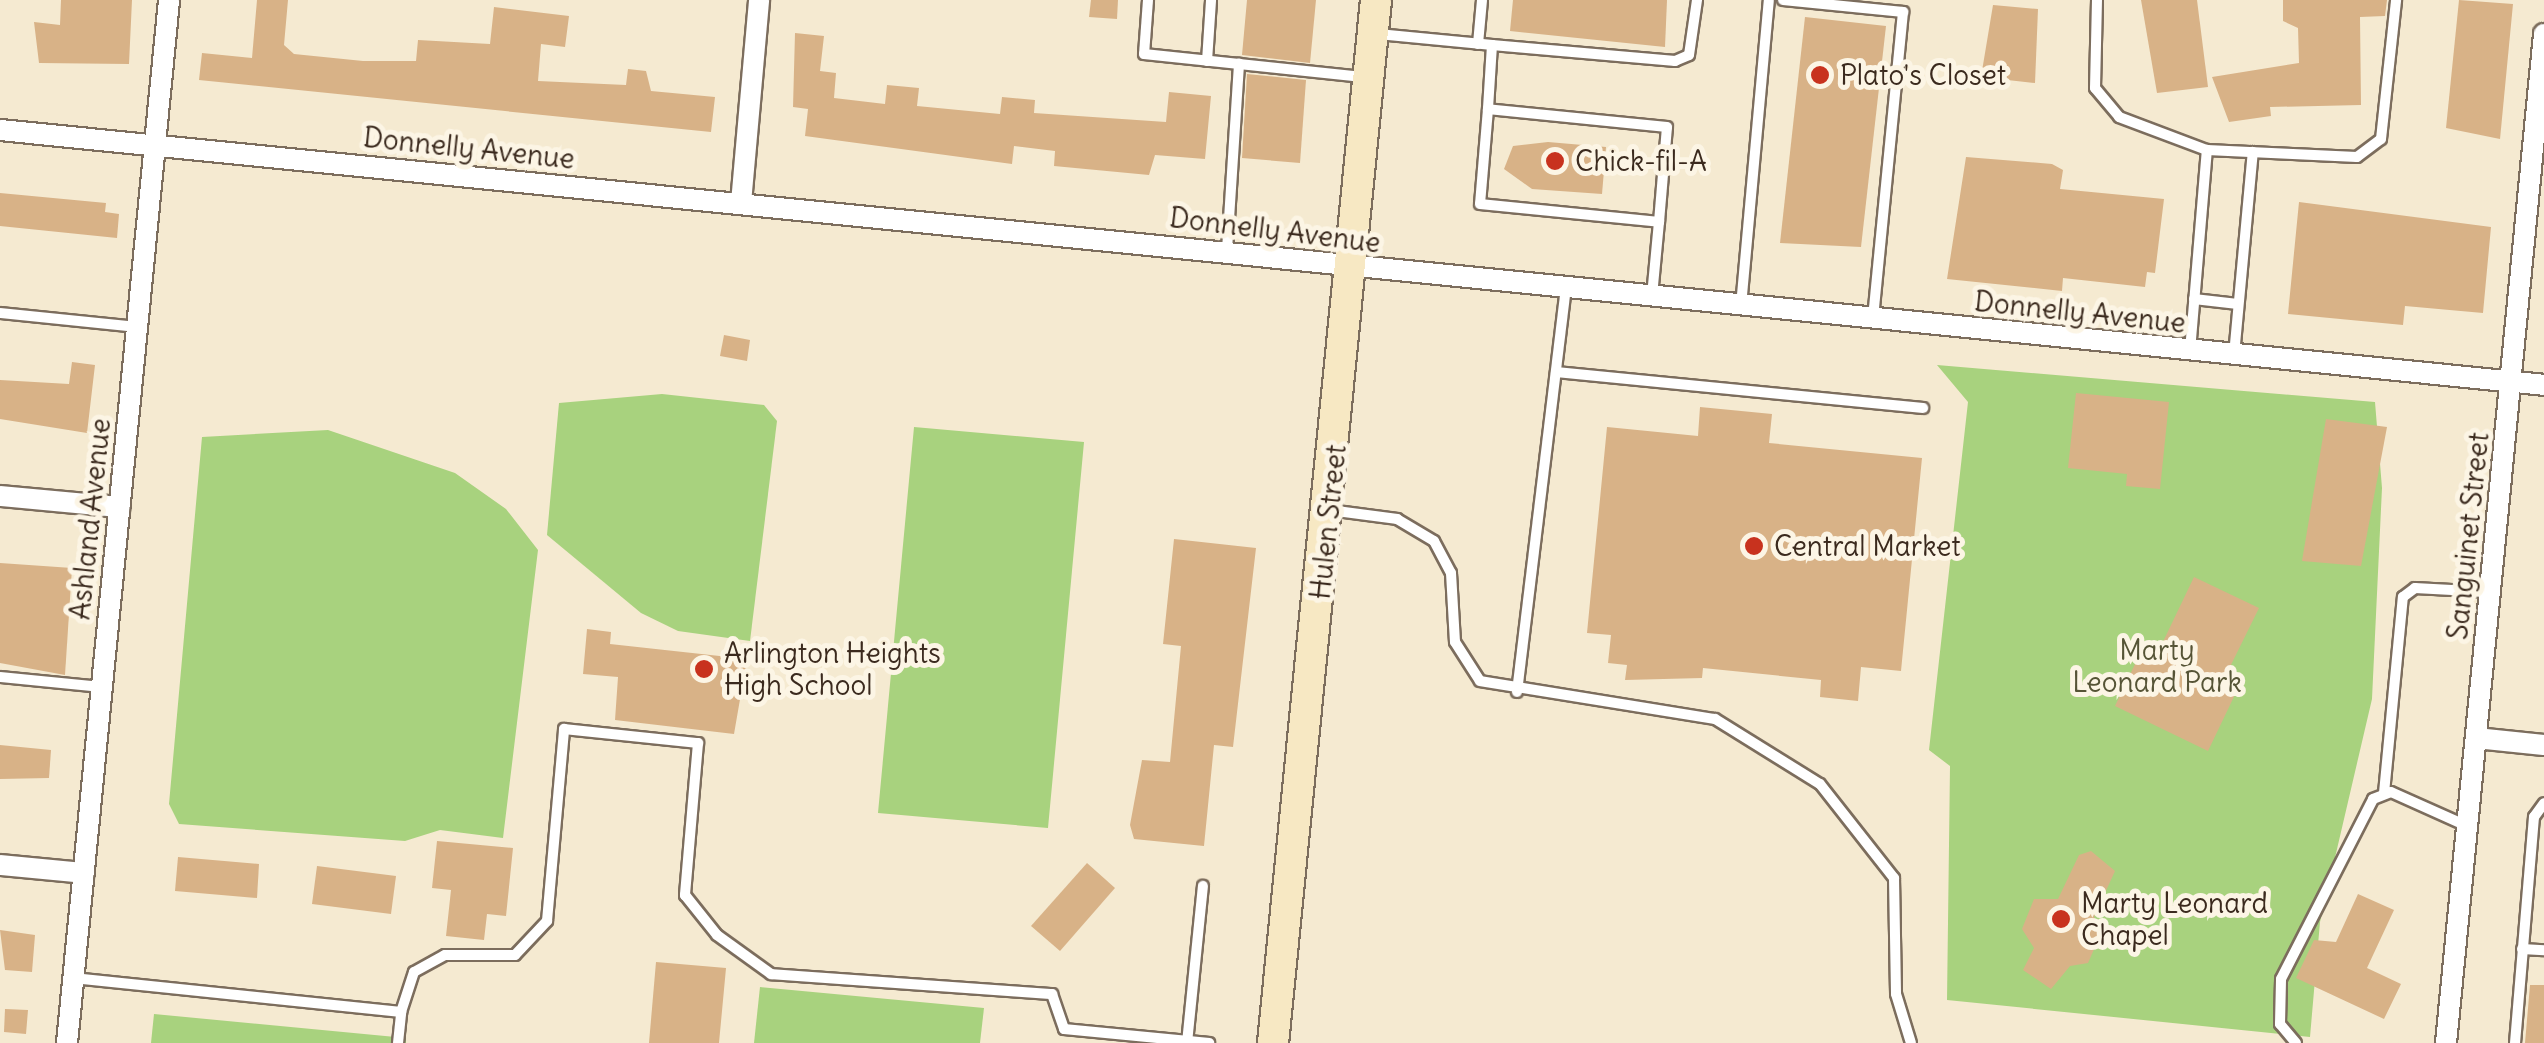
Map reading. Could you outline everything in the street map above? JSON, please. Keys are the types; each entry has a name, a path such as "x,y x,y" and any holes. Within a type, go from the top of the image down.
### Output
{"main road":[{"name":"Hulen Street","path":"1273,1043 1330,510 1376,0"}],"street":[{"name":"Ashland Avenue","path":"73,1042 74,978 168,0"},
{"path":"741,203 759,0"},
{"name":"Sanguinet Street","path":"2446,1043 2544,34"},
{"name":"Donnelly Avenue","path":"0,130 2544,385"},
{"path":"0,496 119,507"},
{"path":"2476,738 2544,745"},
{"path":"0,865 84,873"}],"lane":[{"path":"1148,0 1144,54 1369,78"},
{"path":"1207,60 1211,0"},
{"path":"1478,44 1482,0"},
{"path":"1741,306 1770,0"},
{"path":"1783,0 1903,12 1873,320"},
{"path":"2098,0 2093,74 2104,102 2137,125 2207,150 2357,157 2380,139 2396,0"},
{"path":"1372,34 1676,61 1689,54 1695,2"},
{"path":"1492,46 1480,204 1659,222"},
{"path":"1227,250 1239,64"},
{"path":"1488,109 1667,127 1652,298"},
{"path":"2190,351 2207,150"},
{"path":"2234,355 2253,152"},
{"path":"1518,692 1566,289"},
{"path":"2194,299 2238,304"},
{"path":"0,313 137,327"},
{"path":"1556,372 1923,408"},
{"path":"1330,510 1387,516 1426,533 1451,573 1452,629 1466,667 1488,685 1715,719 1820,784 1894,878 1896,994 1911,1043"},
{"path":"2296,1043 2280,1024 2281,980 2384,792 2403,596 2415,588 2490,592"},
{"path":"0,677 102,686"},
{"path":"398,1043 401,1012 414,972 444,955 515,956 547,921 564,729 698,743 685,896 717,935 771,974 1052,994 1064,1029 1062,1043"},
{"path":"2384,792 2467,826"},
{"path":"2515,1043 2534,817 2544,802"},
{"path":"1187,1042 1203,886"},
{"path":"2522,948 2544,950"},
{"path":"74,978 401,1012"},
{"path":"1064,1029 1209,1043"}],"green space":[{"name":"Marty Leonard Park","path":"1937,365 2375,402 2382,488 2372,699 2320,922 2310,1037 1947,1000 1950,766 1929,750 1968,402"},
{"path":"662,394 764,405 777,421 750,641 678,631 641,613 547,535 559,403"},
{"path":"914,427 1084,442 1048,828 878,813"},
{"path":"328,430 455,473 506,509 538,550 503,838 440,830 405,841 179,824 169,804 202,437"},
{"path":"760,987 984,1008 980,1043 754,1043"},
{"path":"154,1014 406,1038 406,1043 151,1043"}],"building":[{"path":"61,0 132,0 129,64 39,63 34,22 60,25"},
{"path":"257,0 288,0 284,45 294,54 363,61 416,61 418,40 490,44 494,7 569,16 565,47 541,44 538,81 626,85 628,69 646,71 651,91 715,97 711,132 199,80 202,53 252,58"},
{"path":"1091,0 1118,0 1117,19 1089,17"},
{"path":"1247,0 1316,0 1310,63 1242,55"},
{"path":"1513,0 1667,0 1665,47 1510,31"},
{"path":"2141,0 2197,0 2208,87 2157,93"},
{"path":"2283,0 2387,0 2385,16 2360,17 2361,105 2270,107 2271,116 2229,122 2212,77 2299,63 2298,28 2283,21"},
{"path":"2459,0 2513,4 2500,139 2446,128"},
{"path":"1993,5 2038,9 2035,83 1981,77"},
{"path":"1805,17 1886,26 1861,247 1780,243"},
{"path":"795,33 824,36 820,71 836,73 834,98 885,104 887,85 919,88 917,106 1000,114 1002,97 1035,100 1034,113 1166,122 1169,92 1211,96 1205,159 1155,155 1149,175 1054,166 1055,151 1014,146 1012,164 805,136 808,109 793,107"},
{"path":"1247,74 1306,80 1300,163 1242,158"},
{"name":"Chick-fil-A","path":"1548,142 1606,147 1602,194 1532,189 1504,169 1513,146"},
{"path":"1966,157 2052,164 2063,170 2060,189 2164,199 2155,273 2147,272 2145,287 2063,278 2062,291 1947,279"},
{"path":"0,193 106,203 105,212 119,214 117,238 0,226"},
{"path":"2299,202 2491,227 2483,313 2405,306 2403,325 2288,314"},
{"path":"724,335 750,340 747,361 720,356"},
{"path":"72,362 95,365 87,433 0,419 0,380 69,384"},
{"path":"2076,393 2169,402 2160,489 2126,486 2127,474 2068,468"},
{"name":"Central Market","path":"1700,407 1772,414 1769,443 1922,458 1901,671 1861,667 1858,701 1820,697 1821,680 1703,668 1702,678 1625,680 1627,665 1608,663 1611,635 1587,633 1607,427 1698,436"},
{"path":"2326,419 2387,427 2361,566 2302,561"},
{"path":"1174,539 1256,548 1233,747 1214,745 1204,846 1134,839 1130,825 1142,760 1170,762 1181,646 1163,644"},
{"path":"0,563 72,568 65,675 0,663"},
{"path":"2194,577 2259,608 2226,675 2241,682 2208,751 2115,706 2146,641 2160,648"},
{"path":"587,629 611,632 610,644 747,659 734,734 615,720 618,677 583,674"},
{"path":"0,745 51,750 49,778 0,779"},
{"path":"437,841 513,848 506,916 487,914 484,940 446,936 451,890 432,888"},
{"name":"Marty Leonard Chapel","path":"2091,851 2115,871 2094,917 2102,931 2088,963 2070,966 2051,989 2023,970 2034,948 2022,929 2034,899 2058,899 2079,855"},
{"path":"178,857 259,864 257,898 175,891"},
{"path":"1087,863 1115,888 1060,951 1031,926"},
{"path":"317,866 396,876 391,914 312,904"},
{"path":"2358,894 2394,910 2367,968 2401,984 2384,1019 2296,978 2314,940 2336,942"},
{"path":"0,930 35,935 32,972 5,970"},
{"path":"656,962 726,968 719,1043 649,1043"},
{"path":"2530,985 2544,985 2544,1043 2525,1043"},
{"path":"5,1009 28,1010 26,1034 4,1032"}],"place":[{"name":"Plato's Closet","path":"1820,75"},
{"name":"Chick-fil-A","path":"1555,161"},
{"name":"Central Market","path":"1754,546"},
{"name":"Arlington Heights High School","path":"704,669"},
{"name":"Marty Leonard Chapel","path":"2061,919"}]}
